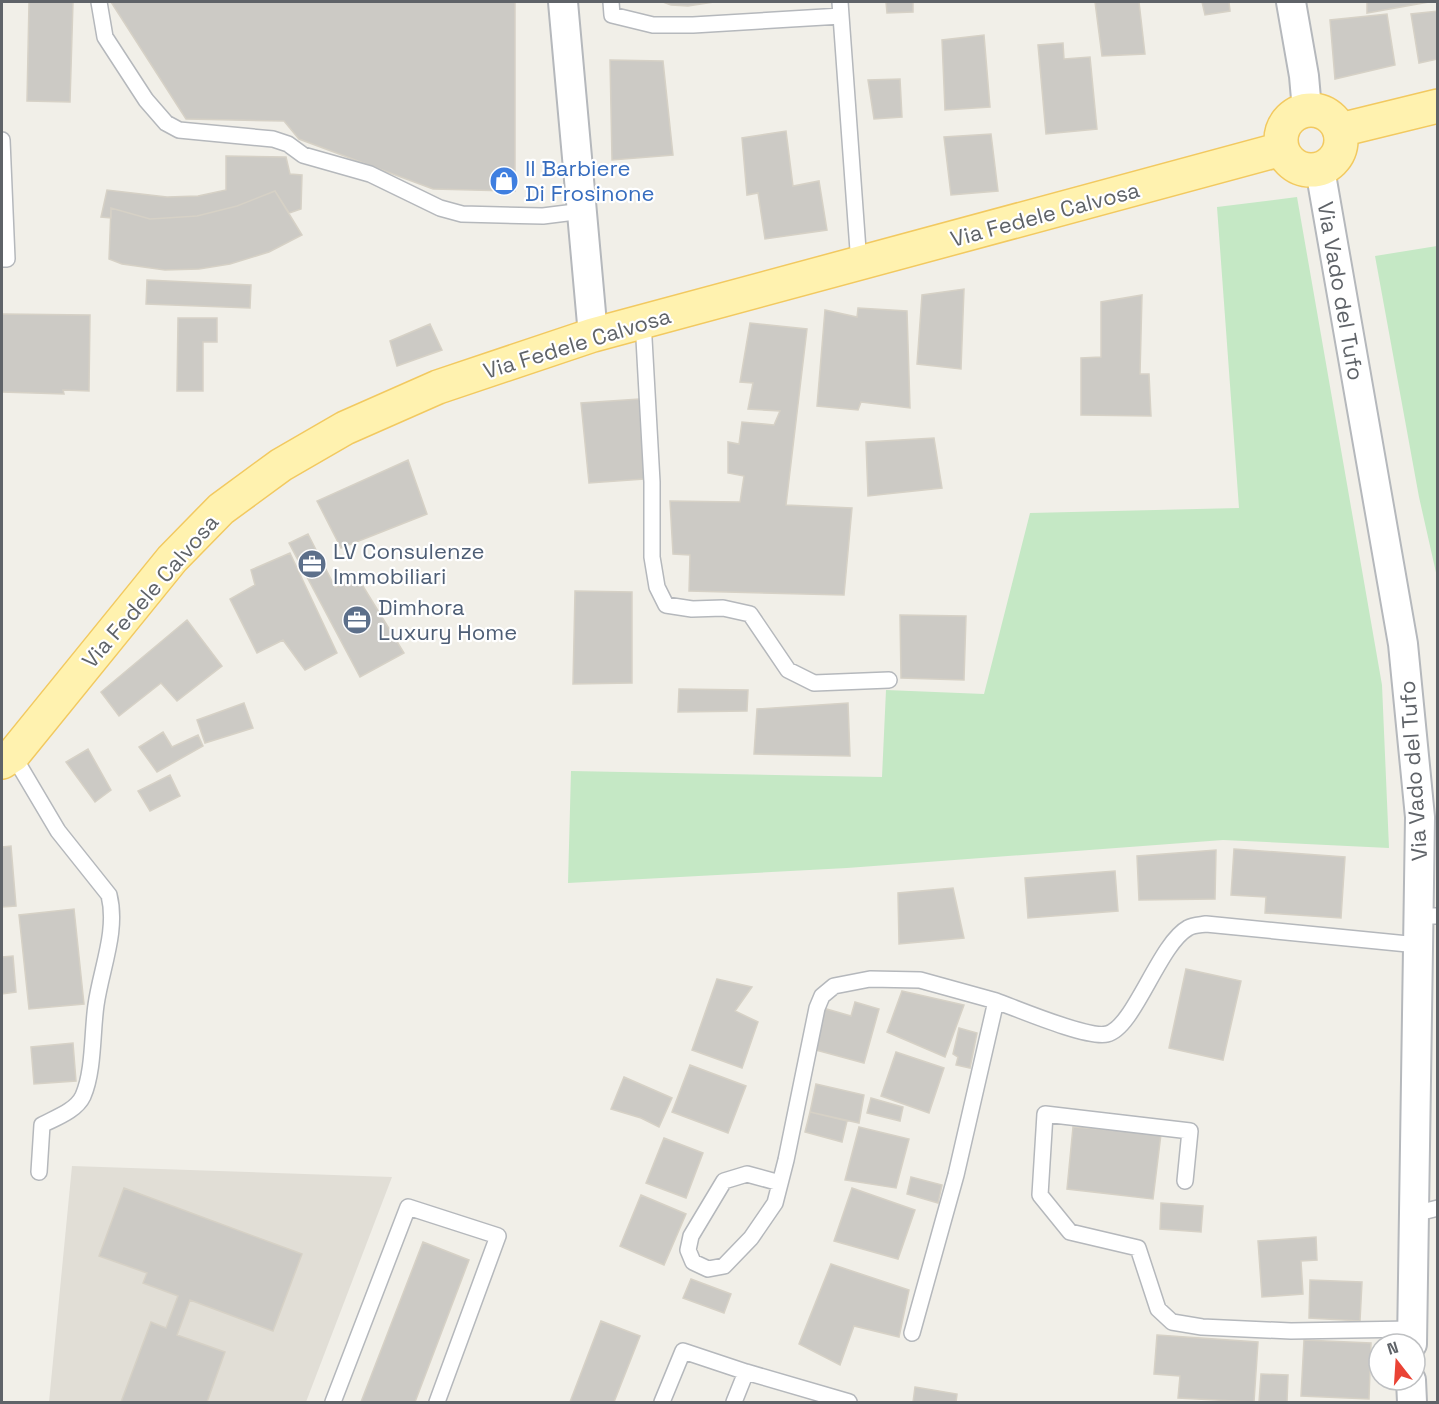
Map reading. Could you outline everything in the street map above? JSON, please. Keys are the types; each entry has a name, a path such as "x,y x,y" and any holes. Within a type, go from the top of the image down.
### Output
{"main road":[{"path":"1340,130 1437,106"},
{"path":"1318,110 1335,121 1340,130 1342,140 1340,149 1329,165 1320,169 1301,169 1286,158 1282,149 1280,140 1285,123 1299,112 1318,110"},
{"name":"Via Fedele Calvosa","path":"7,759 172,560 221,509 281,465 345,428 438,387 593,335 1282,149"}],"street":[{"path":"563,2 593,335"},
{"path":"1291,2 1304,76 1307,110"},
{"name":"Via Vado del Tufo","path":"1320,169 1403,644 1428,916 1418,945 1427,1073 1426,1211 1412,1332"}],"lane":[{"path":"99,2 105,37 146,100 166,123 179,130 273,139 288,144 303,155 370,174 440,208 462,214 543,216 583,211"},
{"path":"611,2 612,15 652,25 693,26 840,9 859,264"},
{"path":"2,140 7,260 2,259"},
{"path":"644,321 652,482 652,557 657,587 666,605 692,609 723,608 750,614 788,670 814,683 890,680"},
{"path":"7,759 58,831 109,895 112,907 112,922 96,1004 88,1076 82,1098 69,1111 42,1125 39,1172"},
{"path":"780,1183 747,1174 724,1181 691,1236 688,1250 693,1262 708,1269 724,1266 751,1238 775,1203 786,1160 817,1008 822,996 834,986 870,979 920,980 996,1001 1087,1033 1108,1034 1123,1023 1161,961 1179,936 1189,927 1206,924 1418,945"},
{"path":"912,1333 956,1175 996,1001"},
{"path":"1185,1181 1190,1131 1045,1114 1040,1194 1070,1232 1138,1248 1158,1309 1172,1322 1203,1327 1367,1334"},
{"path":"333,1402 408,1207 498,1236 437,1402"},
{"path":"662,1402 683,1351 849,1402"},
{"path":"734,1402 746,1372"}],"shaded area":[{"path":"72,1166 392,1177 306,1402 49,1402"}],"green space":[{"path":"1297,197 1382,685 1389,848 1223,840 847,868 568,883 571,771 882,777 886,690 984,694 1030,513 1239,508 1217,207"},
{"path":"1438,246 1437,577 1419,497 1375,256"}],"building":[{"path":"29,2 73,2 70,102 27,101"},
{"path":"111,2 515,2 515,191 433,189 299,139 284,121 186,119"},
{"path":"663,2 714,2 688,6"},
{"path":"886,2 913,2 913,12 887,13"},
{"path":"1095,2 1139,2 1145,54 1102,56"},
{"path":"1202,2 1229,2 1230,11 1205,15"},
{"path":"1367,2 1429,2 1367,13"},
{"path":"1438,11 1438,59 1419,63 1411,14"},
{"path":"1387,14 1395,65 1335,79 1330,20"},
{"path":"984,35 990,107 945,110 942,40"},
{"path":"1063,43 1064,59 1090,57 1097,129 1046,134 1038,45"},
{"path":"610,60 663,61 673,155 612,160"},
{"path":"900,79 902,117 874,119 868,80"},
{"path":"786,131 793,186 819,181 827,230 765,239 758,193 747,195 742,138"},
{"path":"991,134 998,191 951,195 944,137"},
{"path":"226,156 286,157 290,174 302,175 301,209 289,213 275,191 237,206 197,216 150,219 111,208 111,218 101,217 107,190 167,197 198,196 226,190"},
{"path":"275,191 302,235 269,252 230,264 199,269 165,270 122,264 109,259 111,208 150,219 197,216 237,206"},
{"path":"147,280 251,285 250,308 146,304"},
{"path":"964,289 961,369 917,364 922,295"},
{"path":"1142,295 1140,374 1149,374 1151,416 1081,415 1081,358 1101,357 1101,302"},
{"path":"858,308 907,311 910,408 861,402 858,410 817,406 825,310 857,317"},
{"path":"2,314 90,315 89,391 63,390 64,394 2,392"},
{"path":"178,318 217,318 217,342 203,342 203,391 177,391"},
{"path":"750,323 807,329 786,505 852,508 844,595 689,591 690,555 673,554 670,501 740,502 744,476 728,473 728,442 739,444 742,422 774,425 780,411 748,409 753,383 740,382"},
{"path":"430,324 442,350 397,366 390,341"},
{"path":"639,399 644,479 589,483 581,403"},
{"path":"934,438 942,488 868,496 866,442"},
{"path":"408,460 427,514 341,548 317,501"},
{"name":"Dimhora Luxury Home","path":"308,534 335,587 358,578 404,653 360,677 289,543"},
{"path":"290,553 337,653 305,670 283,640 257,653 230,599 255,585 251,570"},
{"path":"575,591 632,592 632,683 573,684"},
{"path":"900,615 966,616 964,680 901,678"},
{"path":"187,620 222,666 177,701 161,683 119,716 101,692"},
{"path":"679,689 748,690 747,711 678,712"},
{"path":"244,703 253,728 205,743 197,720"},
{"path":"848,703 850,756 754,754 757,709"},
{"path":"163,732 172,747 198,735 203,746 157,772 139,747"},
{"path":"88,749 111,790 95,802 66,762"},
{"path":"170,775 180,796 150,811 138,791"},
{"path":"11,846 16,906 2,907 2,847"},
{"path":"1234,849 1345,857 1341,918 1265,913 1266,897 1231,895"},
{"path":"1216,850 1215,899 1139,900 1137,856"},
{"path":"1115,871 1118,911 1028,918 1025,878"},
{"path":"953,888 964,938 899,944 898,893"},
{"path":"74,909 84,1004 29,1009 19,915"},
{"path":"13,956 16,992 2,994 2,957"},
{"path":"1186,969 1241,981 1223,1060 1169,1048"},
{"path":"717,979 752,987 735,1011 758,1022 742,1068 692,1050"},
{"path":"902,991 964,1005 945,1057 887,1032"},
{"path":"855,1002 879,1009 864,1063 812,1049 823,1008 851,1016"},
{"path":"959,1028 977,1033 970,1068 956,1065 958,1057 953,1054"},
{"path":"73,1043 76,1081 34,1084 31,1047"},
{"path":"896,1052 944,1068 929,1113 881,1096"},
{"path":"690,1065 746,1086 728,1133 672,1112"},
{"path":"624,1077 672,1098 659,1127 641,1118 611,1109"},
{"path":"816,1084 864,1095 859,1123 810,1112"},
{"path":"871,1098 903,1107 900,1121 867,1113"},
{"path":"810,1112 847,1121 842,1142 805,1132"},
{"path":"859,1127 909,1139 896,1188 845,1180"},
{"path":"1073,1127 1161,1134 1153,1199 1067,1189"},
{"path":"664,1138 703,1153 686,1198 646,1183"},
{"path":"911,1177 942,1185 938,1203 907,1194"},
{"path":"124,1188 302,1254 273,1331 190,1300 177,1335 225,1352 207,1402 121,1402 151,1322 166,1328 178,1296 143,1283 147,1273 99,1256"},
{"path":"852,1188 915,1210 898,1259 834,1241"},
{"path":"641,1195 686,1214 664,1265 620,1246"},
{"path":"1161,1203 1203,1206 1201,1232 1160,1229"},
{"path":"1316,1237 1317,1260 1301,1261 1303,1294 1262,1297 1258,1241"},
{"path":"423,1242 469,1260 415,1402 361,1402"},
{"path":"831,1264 909,1290 899,1337 854,1326 840,1365 799,1344"},
{"path":"691,1279 731,1294 724,1313 683,1298"},
{"path":"1310,1280 1362,1282 1360,1321 1309,1318"},
{"path":"601,1321 640,1336 614,1402 570,1402"},
{"path":"1157,1335 1258,1342 1254,1402 1178,1398 1180,1376 1154,1374"},
{"path":"1304,1340 1367,1343 1369,1399 1301,1396"},
{"path":"1261,1374 1288,1375 1287,1402 1259,1402"},
{"path":"915,1387 957,1394 956,1402 913,1402"}],"place":[{"name":"Il Barbiere Di Frosinone","path":"504,181"},
{"name":"LV Consulenze Immobiliari","path":"312,564"},
{"name":"Dimhora Luxury Home","path":"357,620"}]}
